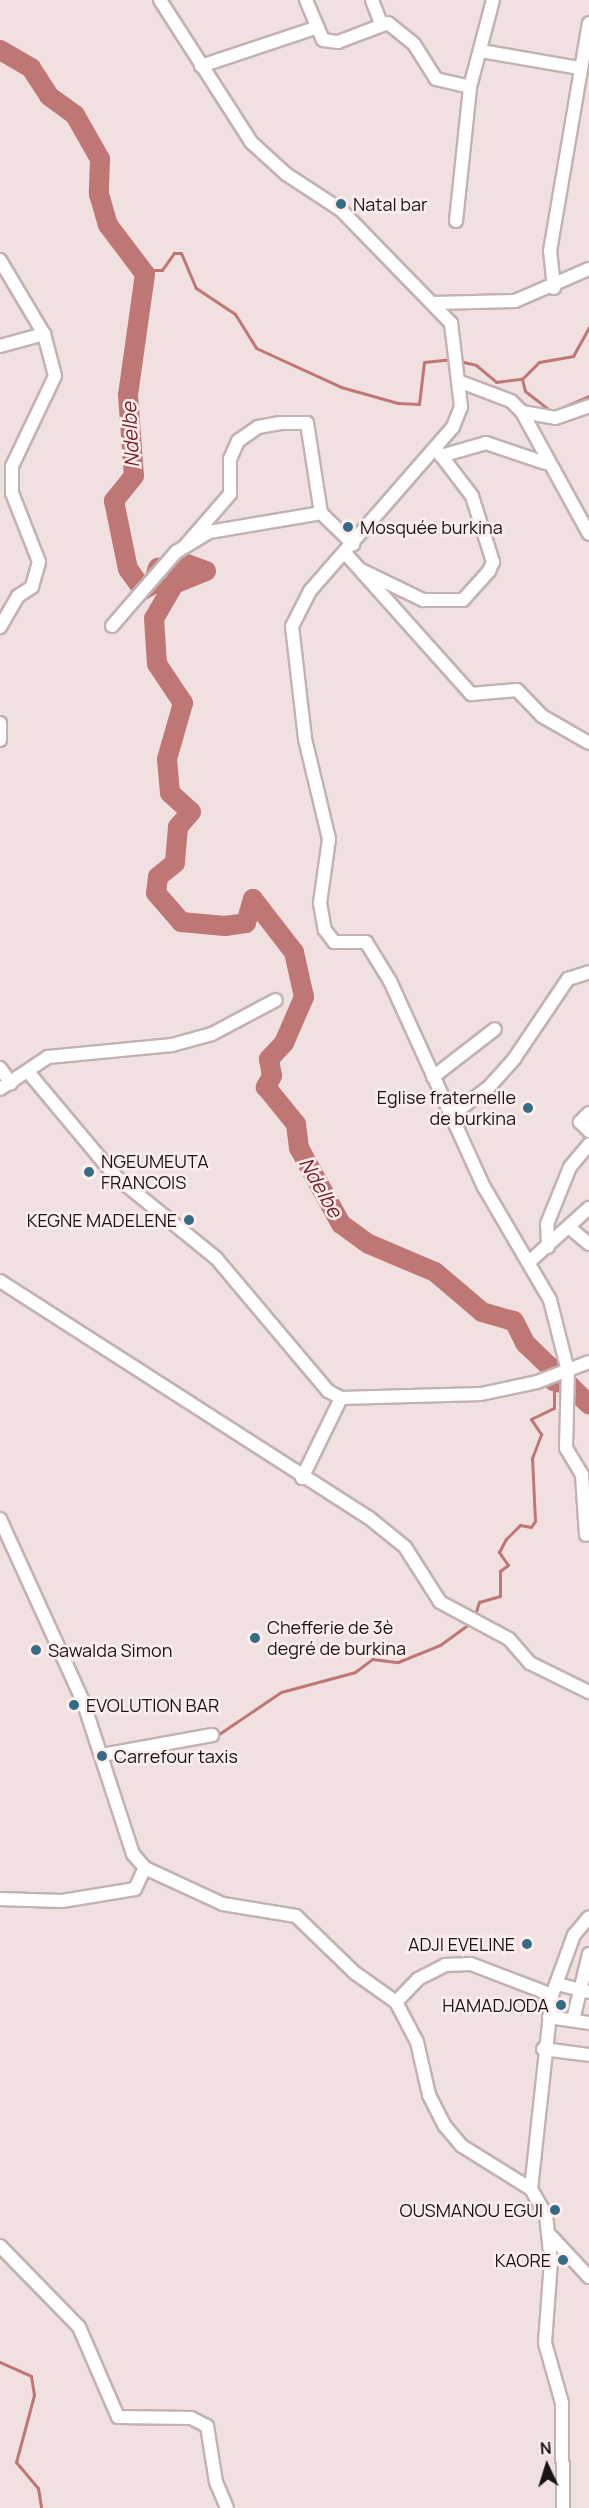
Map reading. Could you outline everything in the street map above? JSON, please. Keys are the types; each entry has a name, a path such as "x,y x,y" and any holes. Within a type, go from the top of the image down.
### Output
{"street":[{"path":"306,0 318,27 329,43 381,23 396,27 414,44 436,79 470,87"},
{"path":"372,0 381,23"},
{"path":"456,221 470,87 493,0"},
{"path":"163,1 201,66 251,142 286,174 341,210 451,323 457,353 461,407 439,453 310,591 292,626 305,739 329,839 320,903 334,942 366,942 373,951 504,1227 529,1262 550,1300 566,1372 566,1448 582,1475 586,1535"},
{"path":"554,288 550,251 579,68 589,23"},
{"path":"201,66 318,27"},
{"path":"481,51 579,68"},
{"path":"0,260 44,334 55,376 12,466 12,493 39,562 32,587 5,605 0,627"},
{"path":"433,303 515,301 554,288 589,269"},
{"path":"0,346 44,334"},
{"path":"458,381 511,401 522,412 546,463 589,534"},
{"path":"522,412 555,418 589,406"},
{"path":"112,626 230,494 234,450 258,427 307,423 321,513 349,549 357,568 471,694 517,690 542,716 589,743"},
{"path":"439,453 486,443 546,463"},
{"path":"357,568 423,600 463,600 489,571 493,562 472,496 439,453"},
{"path":"185,546 209,532 321,513"},
{"path":"0,723 0,740"},
{"path":"452,1115 489,1087 514,1059 568,979 589,972"},
{"path":"0,1068 5,1086 29,1073 48,1057 74,1051 129,1051 212,1034 276,1000"},
{"path":"433,1077 495,1029"},
{"path":"29,1073 115,1176 216,1258 289,1349 328,1391 341,1398 438,1398 537,1382 589,1362"},
{"path":"589,1113 580,1122 589,1131"},
{"path":"548,1247 547,1224 570,1167 589,1144"},
{"path":"529,1262 570,1228 589,1208"},
{"path":"570,1228 589,1244"},
{"path":"0,1281 405,1546 440,1602 460,1618 509,1639 530,1663 589,1692"},
{"path":"302,1478 341,1398"},
{"path":"0,1518 102,1755 133,1854 145,1868 223,1904 296,1916 355,1973 396,2002 417,2042 429,2095 445,2126 462,2145 531,2189"},
{"path":"102,1755 212,1735"},
{"path":"0,1899 62,1901 135,1889 145,1868"},
{"path":"589,1917 570,1949 554,1990 543,2049 531,2189 551,2236 589,2277"},
{"path":"570,1949 589,1955 584,1990 573,2020"},
{"path":"396,2002 418,1979 445,1965 471,1964 554,1990 584,1990"},
{"path":"549,2017 589,2023"},
{"path":"543,2049 589,2055"},
{"path":"551,2236 545,2343 562,2403 563,2508"},
{"path":"0,2246 79,2327 118,2417 191,2418 207,2426 216,2482 227,2508"}],"waterway":[{"name":"Ndelbe","path":"0,50 31,68 49,96 75,115 100,159 99,194 108,225 145,274 128,395 134,476 114,501 128,569 143,590 153,584 158,568 184,563 206,571 174,584 154,618 157,664 183,703 167,759 170,793 191,812 178,827 175,863 158,877 156,893 181,922 225,926 246,923 253,899 294,952 304,997 284,1043 269,1059 272,1076 266,1087 296,1124 299,1148 341,1224 369,1244 435,1272 482,1312 514,1321 525,1343 549,1366 554,1381 569,1385 589,1404"},
{"path":"144,270 162,270 174,253 181,253 196,288 235,314 256,348 341,387 398,403 419,404 424,362 453,359"},
{"path":"522,379 539,362 573,356 589,327"},
{"path":"459,361 476,365 496,382 522,379"},
{"path":"522,379 525,391 552,412 589,396"},
{"path":"474,1618 479,1602 500,1596 500,1571 508,1565 499,1552 506,1539 520,1525 531,1527 535,1521 532,1458 541,1434 531,1419 554,1408 554,1381"},
{"path":"216,1736 281,1692 355,1672 372,1659 398,1662 440,1645 470,1623"},
{"path":"130,1756 173,1748"},
{"path":"0,2362 31,2376 34,2395 16,2462 38,2488 41,2508"}],"place":[{"name":"Natal bar","path":"341,204"},
{"name":"Mosquée burkina","path":"348,527"},
{"name":"Eglise fraternelle de burkina","path":"528,1108"},
{"name":"NGEUMEUTA FRANCOIS","path":"89,1172"},
{"name":"KEGNE MADELENE","path":"189,1220"},
{"name":"Chefferie de 3è degré de burkina","path":"255,1638"},
{"name":"Sawalda Simon","path":"36,1650"},
{"name":"EVOLUTION BAR","path":"74,1705"},
{"name":"Carrefour taxis","path":"102,1756"},
{"name":"ADJI EVELINE","path":"527,1944"},
{"name":"HAMADJODA","path":"561,2005"},
{"name":"OUSMANOU EGUI","path":"555,2210"},
{"name":"KAORE","path":"563,2260"}]}
